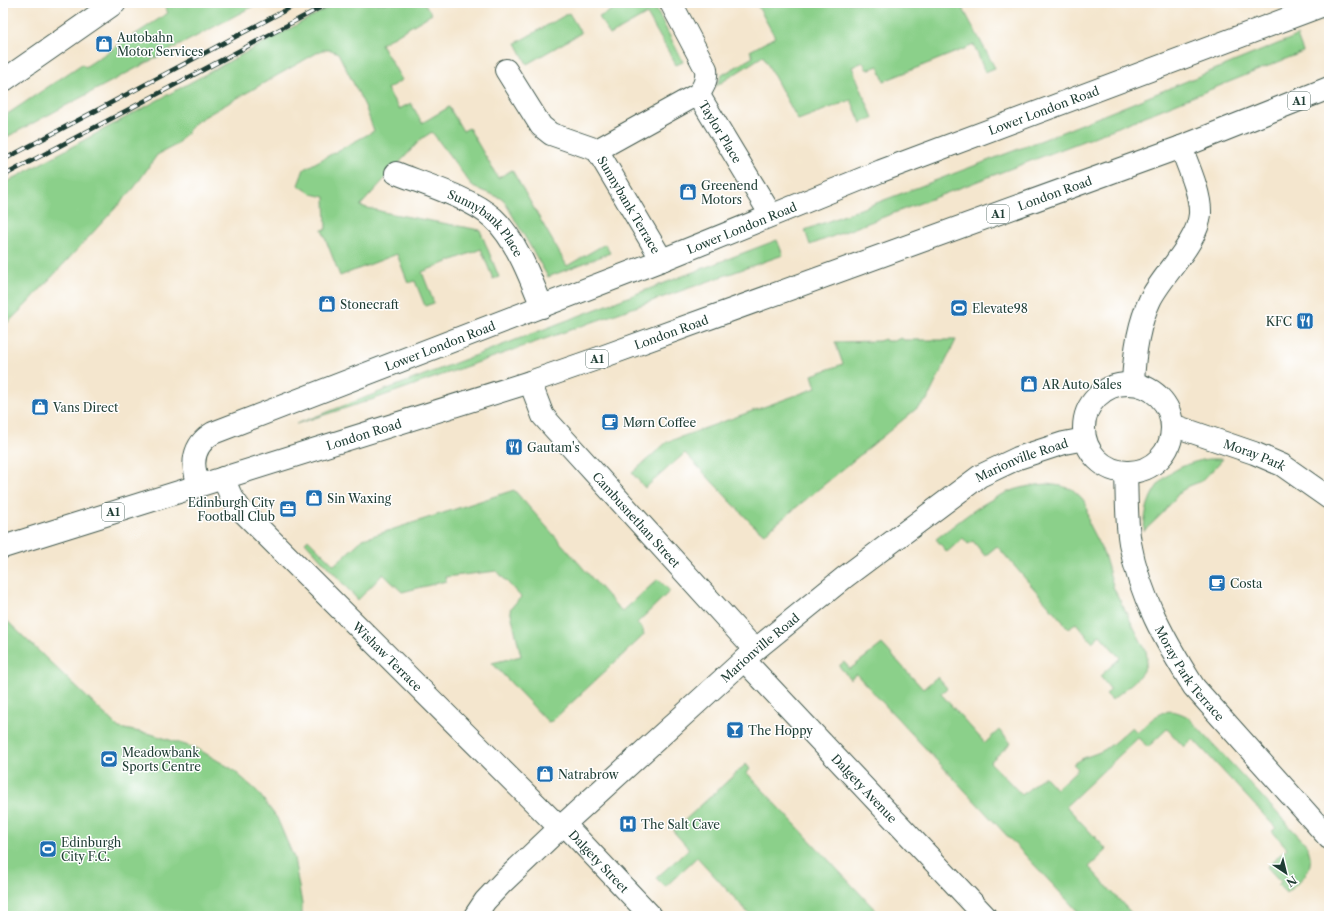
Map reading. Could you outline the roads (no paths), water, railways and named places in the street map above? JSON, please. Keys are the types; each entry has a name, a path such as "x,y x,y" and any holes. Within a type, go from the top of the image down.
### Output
{"street":[{"path":"3,81 114,3"},
{"name":"Taylor Place","path":"671,3 706,69 706,80 703,90 698,94 771,215"},
{"name":"Lower London Road","path":"200,485 194,471 196,453 202,441 213,433 542,307 771,215 1299,9 1329,3"},
{"name":"Sunnybank Terrace","path":"506,70 540,126 551,134 597,150 662,260"},
{"name":"London Road","path":"3,547 530,382 815,281 1181,147 1329,88"},
{"name":"Sunnybank Terrace","path":"597,150 698,94"},
{"path":"1133,384 1137,348 1149,302 1185,248 1196,228 1200,214 1198,200 1181,147"},
{"name":"Sunnybank Place","path":"396,173 475,206 493,218 507,235 533,283 542,307"},
{"name":"Cambusnethan Street","path":"530,382 543,416 749,655"},
{"path":"1133,384 1150,390 1163,401 1169,411 1172,425 1171,440 1164,454 1154,464 1140,471 1126,473 1112,470 1100,462 1091,452 1085,439 1084,422 1090,406 1101,393 1116,385 1133,384"},
{"name":"Moray Park","path":"1172,425 1254,453 1282,466 1329,498"},
{"name":"Marionville Road","path":"476,916 485,901 502,883 562,826 749,655 851,572 980,476 1018,458 1064,443 1085,439"},
{"name":"Moray Park Terrace","path":"1126,473 1130,541 1137,573 1148,602 1181,666 1194,687 1329,838"},
{"name":"Wishaw Terrace","path":"223,478 231,496 240,510 562,826"},
{"name":"Dalgety Avenue","path":"749,655 985,916"},
{"name":"Dalgety Street","path":"562,826 651,916"}],"railway":[{"path":"3,160 299,3"},
{"path":"3,176 329,3"}],"place":[{"name":"Autobahn Motor Services","path":"104,44"},
{"name":"Greenend Motors","path":"688,192"},
{"name":"Stonecraft","path":"327,304"},
{"name":"Elevate98","path":"959,308"},
{"name":"KFC","path":"1305,321"},
{"name":"AR Auto Sales","path":"1029,384"},
{"name":"Vans Direct","path":"40,407"},
{"name":"Mørn Coffee","path":"610,422"},
{"name":"Gautam's","path":"514,447"},
{"name":"Sin Waxing","path":"314,498"},
{"name":"Edinburgh City Football Club","path":"288,509"},
{"name":"Costa","path":"1217,583"},
{"name":"The Hoppy","path":"735,730"},
{"name":"Meadowbank Sports Centre","path":"109,759"},
{"name":"Natrabrow","path":"545,774"},
{"name":"The Salt Cave","path":"628,824"},
{"name":"Edinburgh City F.C.","path":"48,849"}]}
